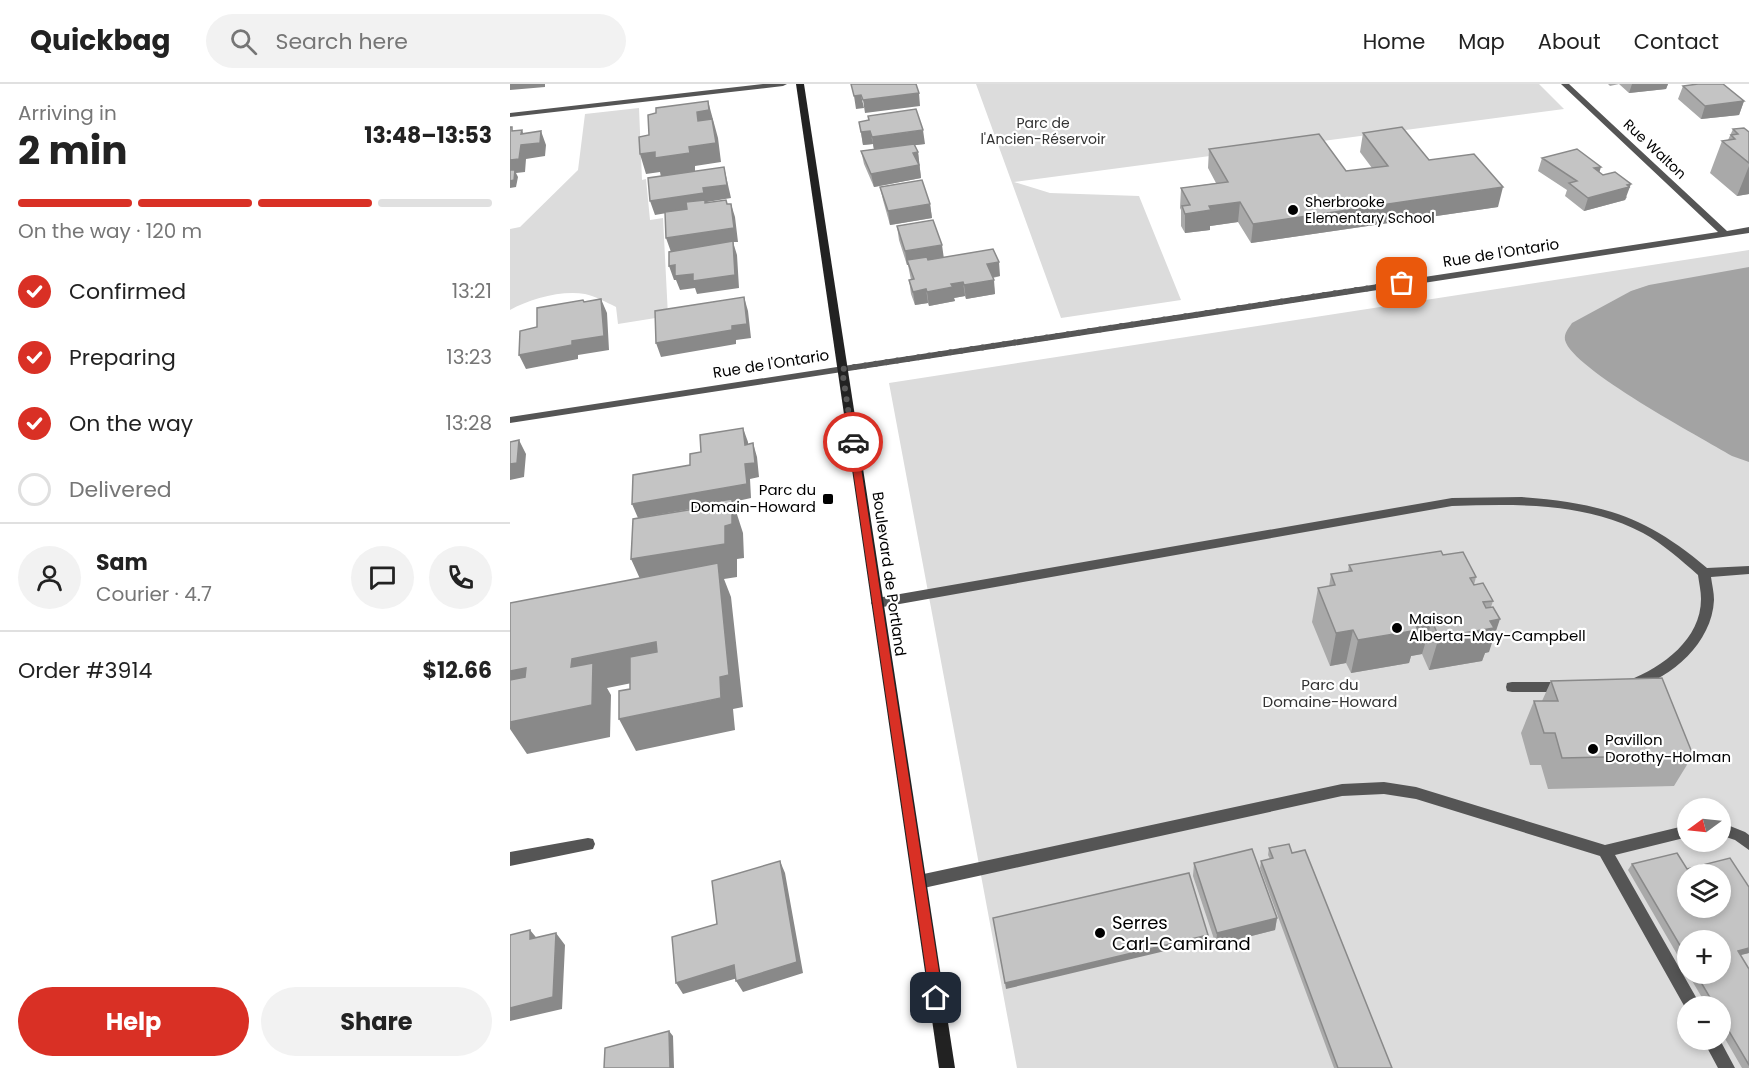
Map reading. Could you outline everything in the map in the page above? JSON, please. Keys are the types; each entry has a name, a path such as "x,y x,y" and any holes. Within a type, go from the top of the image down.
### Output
{"main road":[{"name":"Boulevard de Portland","path":"800,84 947,1068"}],"street":[{"path":"510,115 783,84"},
{"name":"Rue Walton","path":"1565,84 1725,234"},
{"name":"Rue de l'Ontario","path":"510,420 1749,230"},
{"path":"877,603 1382,512 1452,502 1487,500 1573,504 1621,516 1681,550 1704,573 1707,605 1694,640 1652,678 1627,686 1616,686"},
{"path":"1704,573 1749,570"},
{"path":"1512,687 1581,687"},
{"path":"919,882 1342,790 1373,788 1416,793 1605,851 1677,834"},
{"path":"1731,832 1740,836 1749,844"},
{"path":"510,859 588,844"},
{"path":"1605,851 1687,996"},
{"path":"1717,1050 1727,1068"}],"green space":[{"name":"Parc de l'Ancien-Réservoir","path":"976,84 1539,84 1564,109 1014,182 1050,193 1139,196 1181,300 1061,318"},
{"path":"639,108 642,180 646,179 650,220 663,218 668,316 618,324 616,307 593,296 576,293 546,296 510,310 510,229 520,227 578,170 585,114"},
{"name":"Parc du Domaine-Howard","path":"1749,250 1749,1068 1017,1068 889,383"}],"shaded area":[{"path":"1749,267 1749,462 1732,456 1613,385 1573,353 1565,340 1572,323 1631,291 1649,285"}],"building":[{"path":"851,84 916,84 919,93 863,100 861,95 854,96"},
{"path":"1723,84 1744,101 1705,106 1683,86"},
{"path":"708,101 709,110 697,112 698,121 712,119 716,143 689,147 690,153 655,158 655,152 640,154 639,137 649,135 648,115 656,113 656,108"},
{"path":"916,109 923,130 872,137 870,131 861,132 859,122 869,120 868,116"},
{"path":"510,127 512,131 522,130 521,134 541,131 540,143 521,145 519,159 510,160"},
{"path":"1402,127 1429,160 1474,154 1503,187 1253,224 1240,202 1209,206 1211,210 1185,214 1182,206 1190,205 1181,188 1228,182 1209,149 1319,134 1346,171 1388,166 1363,133"},
{"path":"1744,128 1749,132 1749,163 1722,141 1735,139 1731,135 1738,134 1733,129"},
{"path":"914,144 918,152 913,153 919,165 871,174 861,151"},
{"path":"1577,149 1601,167 1594,168 1603,175 1615,172 1631,184 1627,185 1629,187 1588,198 1569,183 1577,181 1542,158"},
{"path":"724,167 727,185 703,188 704,193 650,201 648,178"},
{"path":"510,170 515,170 514,180 510,181"},
{"path":"922,180 930,204 888,211 880,187"},
{"path":"705,200 705,203 726,200 727,204 731,204 734,228 666,238 665,212 687,209 686,202"},
{"path":"933,220 942,245 905,251 897,226"},
{"path":"733,241 735,275 693,281 693,274 675,276 675,265 669,266 669,252"},
{"path":"993,249 999,262 987,264 994,280 964,285 963,282 951,284 953,287 913,292 909,280 914,279 907,260 927,257 928,260"},
{"path":"744,297 747,324 732,326 732,330 656,343 655,311"},
{"path":"601,299 604,336 572,341 572,345 519,355 520,331 537,327 537,308"},
{"path":"743,428 745,445 753,443 755,463 745,464 747,484 632,504 633,475 690,465 690,454 701,452 700,435"},
{"path":"519,440 517,463 510,464 510,442"},
{"path":"732,499 732,524 725,526 725,544 631,559 633,519 700,508 701,504"},
{"path":"1441,551 1443,555 1463,552 1476,577 1470,578 1474,585 1483,583 1493,601 1483,602 1486,608 1493,607 1500,619 1490,621 1494,628 1439,637 1432,621 1415,624 1418,630 1358,640 1353,630 1336,633 1318,588 1335,585 1331,574 1352,571 1349,565"},
{"path":"718,563 729,675 720,677 721,698 619,719 619,691 630,689 630,657 657,652 656,642 572,659 571,667 593,663 592,705 510,722 510,680 525,677 526,668 510,671 510,603"},
{"path":"1662,678 1693,755 1562,758 1555,733 1544,733 1534,701 1558,701 1551,681"},
{"name":"Serres Carl-Camirand","path":"1289,844 1292,853 1305,850 1392,1068 1338,1068 1261,861 1273,858 1269,848"},
{"path":"1252,849 1277,918 1217,933 1194,863"},
{"path":"1677,853 1684,864 1677,864 1677,918 1731,918 1731,864 1707,864 1730,858 1749,887 1749,948 1738,951 1749,969 1749,1065 1731,1035 1731,996 1709,996 1702,984 1731,984 1731,930 1677,930 1677,940 1632,864"},
{"path":"780,861 797,962 736,981 734,965 676,983 672,937 717,924 712,881"},
{"name":"Serres Carl-Camirand","path":"1189,873 1208,935 1005,983 993,918"},
{"path":"530,930 530,939 556,933 553,997 510,1008 510,935"},
{"path":"669,1031 670,1068 604,1068 605,1048"}],"way so far":[{"path":"853,442 842,369 1402,283"}],"place":[{"name":"Sherbrooke Elementary School","path":"1293,210"},
{"name":"Parc du Domain-Howard","path":"828,499"},
{"name":"Maison Alberta-May-Campbell","path":"1397,628"},
{"name":"Pavillon Dorothy-Holman","path":"1593,749"},
{"name":"Serres Carl-Camirand","path":"1100,933"}],"route":[{"path":"853,442 936,998"}]}
